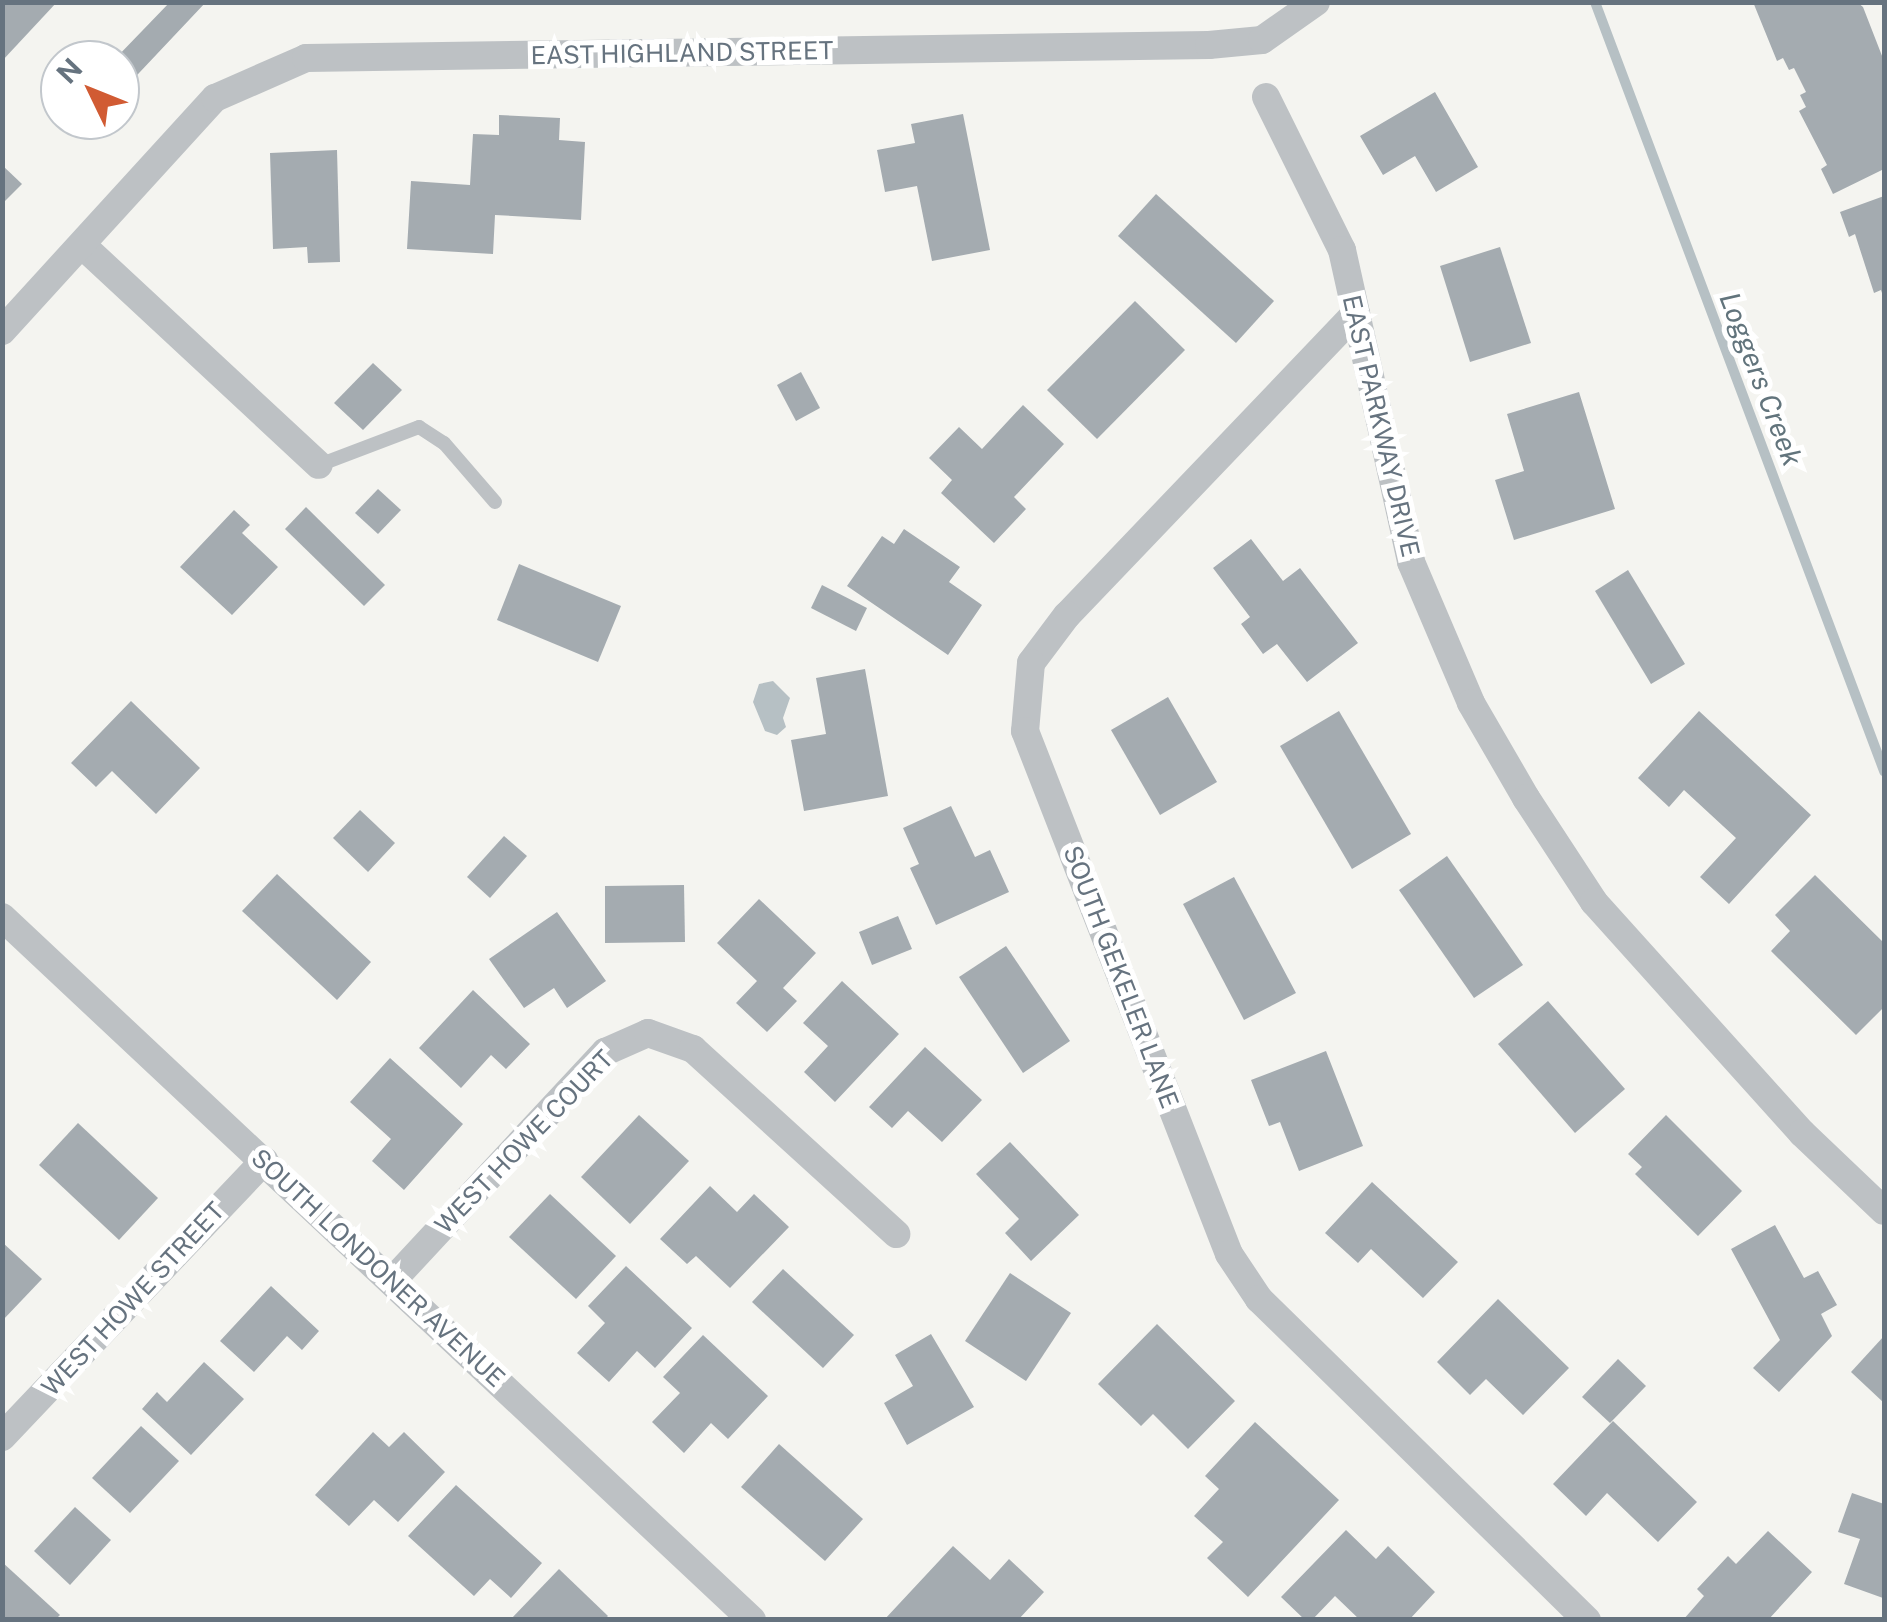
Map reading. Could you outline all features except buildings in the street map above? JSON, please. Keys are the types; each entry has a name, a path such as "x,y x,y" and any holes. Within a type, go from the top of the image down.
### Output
{"street":[{"name":"EAST HIGHLAND STREET","path":"2,331 215,98 306,58 1209,45 1262,40 1316,2"},
{"name":"EAST PARKWAY DRIVE","path":"1266,97 1342,250 1411,562 1471,704 1594,902 1666,987 1802,1133 1884,1211"},
{"path":"92,235 319,465"},
{"name":"SOUTH GEKELER LANE","path":"1356,313 1067,615 1032,664 1026,731 1230,1254 1259,1299 1586,1620"},
{"name":"SOUTH LONDONER AVENUE","path":"2,917 752,1620"},
{"name":"WEST HOWE COURT","path":"392,1281 605,1052 648,1033 693,1049 896,1234"},
{"name":"WEST HOWE STREET","path":"2,1436 264,1161"}],"lane":[{"path":"319,465 418,427 444,444 495,502"}],"shaded area":[{"path":"773,681 790,698 783,718 786,727 777,735 765,731 753,702 759,684"}],"waterway":[{"name":"Loggers Creek","path":"1595,2 1884,771"}]}
